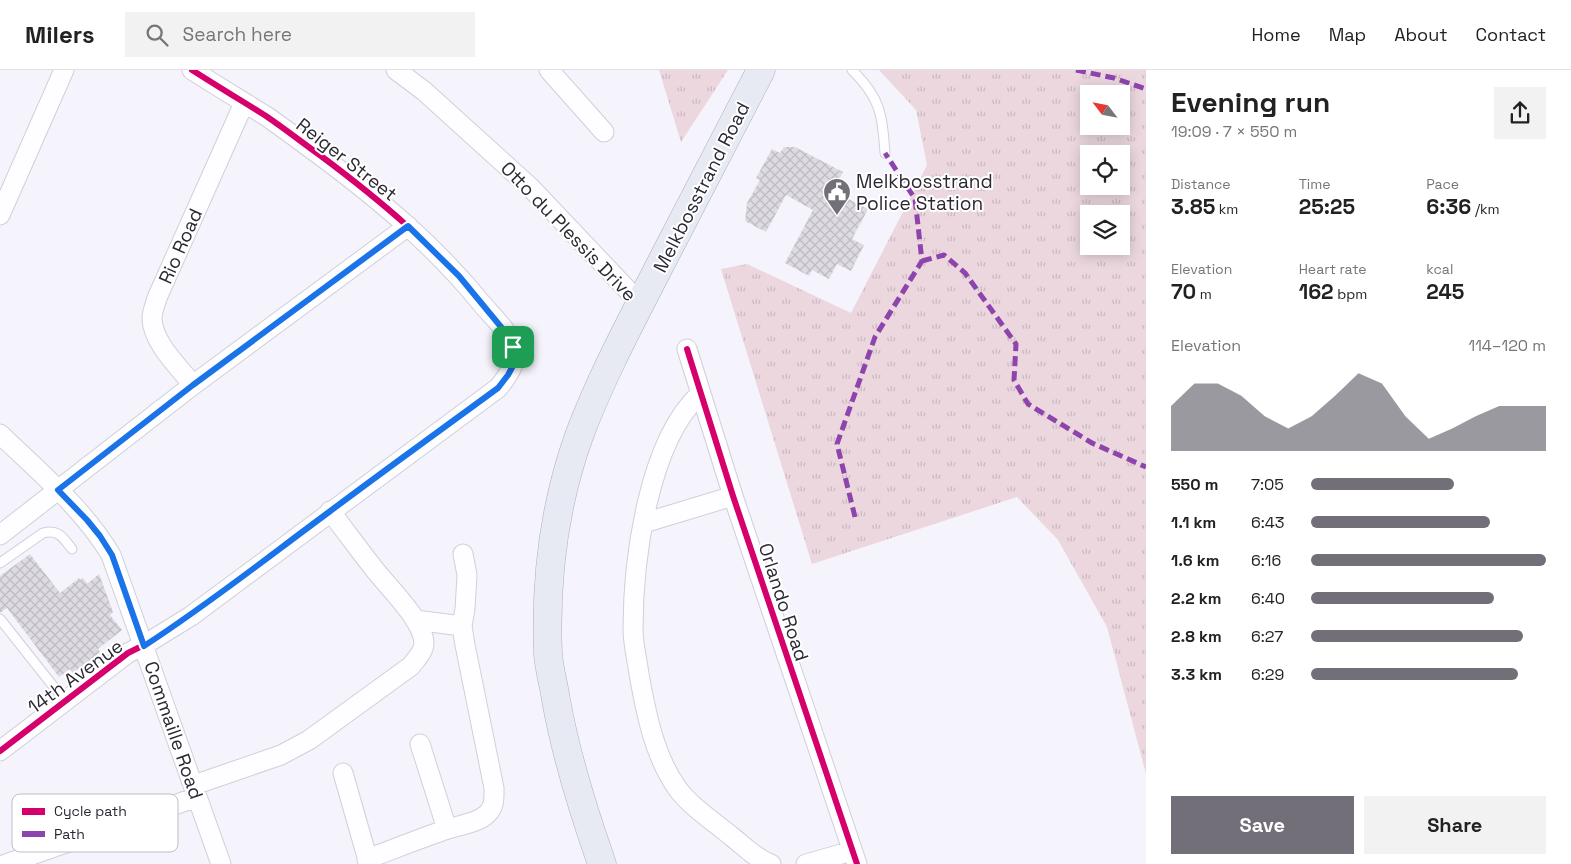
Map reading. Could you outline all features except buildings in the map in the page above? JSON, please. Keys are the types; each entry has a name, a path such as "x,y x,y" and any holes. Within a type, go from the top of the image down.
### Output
{"main road":[{"name":"Melkbosstrand Road","path":"640,303 761,70"},
{"name":"Otto du Plessis Drive","path":"602,864 584,814 563,736 548,656 549,573 555,525 566,478 579,437 596,396 640,303"}],"street":[{"path":"0,215 64,70"},
{"name":"Reiger Street","path":"192,70 267,117 360,185 408,226 459,276 506,333 513,347 514,364"},
{"name":"Otto du Plessis Drive","path":"396,70 424,91 530,187 640,303"},
{"path":"549,70 604,132"},
{"name":"Rio Road","path":"193,385 163,348 154,332 152,317 157,298 244,103"},
{"path":"0,535 193,385 408,226"},
{"name":"Orlando Road","path":"687,349 786,658 855,858 806,864"},
{"name":"14th Avenue","path":"0,750 128,653 144,646 191,616 498,388 514,364"},
{"path":"700,394 692,401 683,414 656,469 649,495 639,551 633,630 635,650 647,715 657,749 678,789 693,805 750,851 771,864"},
{"name":"Commaille Road","path":"0,434 87,520 112,555 221,864"},
{"path":"644,523 733,496"},
{"path":"178,798 281,755 309,740 411,666 420,656 424,645 422,634 415,620 330,511"},
{"path":"343,773 368,861 447,829 479,819 492,808 495,800 494,788 462,626 467,575 463,554"},
{"path":"415,620 462,626"},
{"path":"420,744 447,829"},
{"path":"6,864 37,852"}],"lane":[{"path":"852,70 865,82 878,103 883,121 885,153"},
{"path":"0,563 43,533 50,531 59,534 72,550"},
{"path":"0,619 64,701"}],"green space":[{"path":"659,70 728,70 681,142"},
{"path":"879,70 1146,70 1146,774 1107,627 1058,540 1017,497 812,564 721,269 747,264 851,313 927,165 916,110"}],"marked path":[{"path":"1076,70 1114,78 1146,89"},
{"path":"855,517 837,444 875,337 922,261 915,199 885,153"},
{"path":"922,261 944,255 965,273 1016,344 1014,380 1028,404 1092,443 1146,467"}],"cycle path":[{"path":"0,751 128,653 191,616 498,388 513,364 513,347 504,330 446,263 406,225 343,173 280,126 192,70"},
{"path":"687,349 733,496 857,864"}],"place":[{"name":"Melkbosstrand Police Station","path":"837,216"}],"route":[{"path":"408,226 459,276 506,333 513,347 514,364 498,388 191,616 144,646 112,555 87,520 58,490 193,385 408,226"}]}
